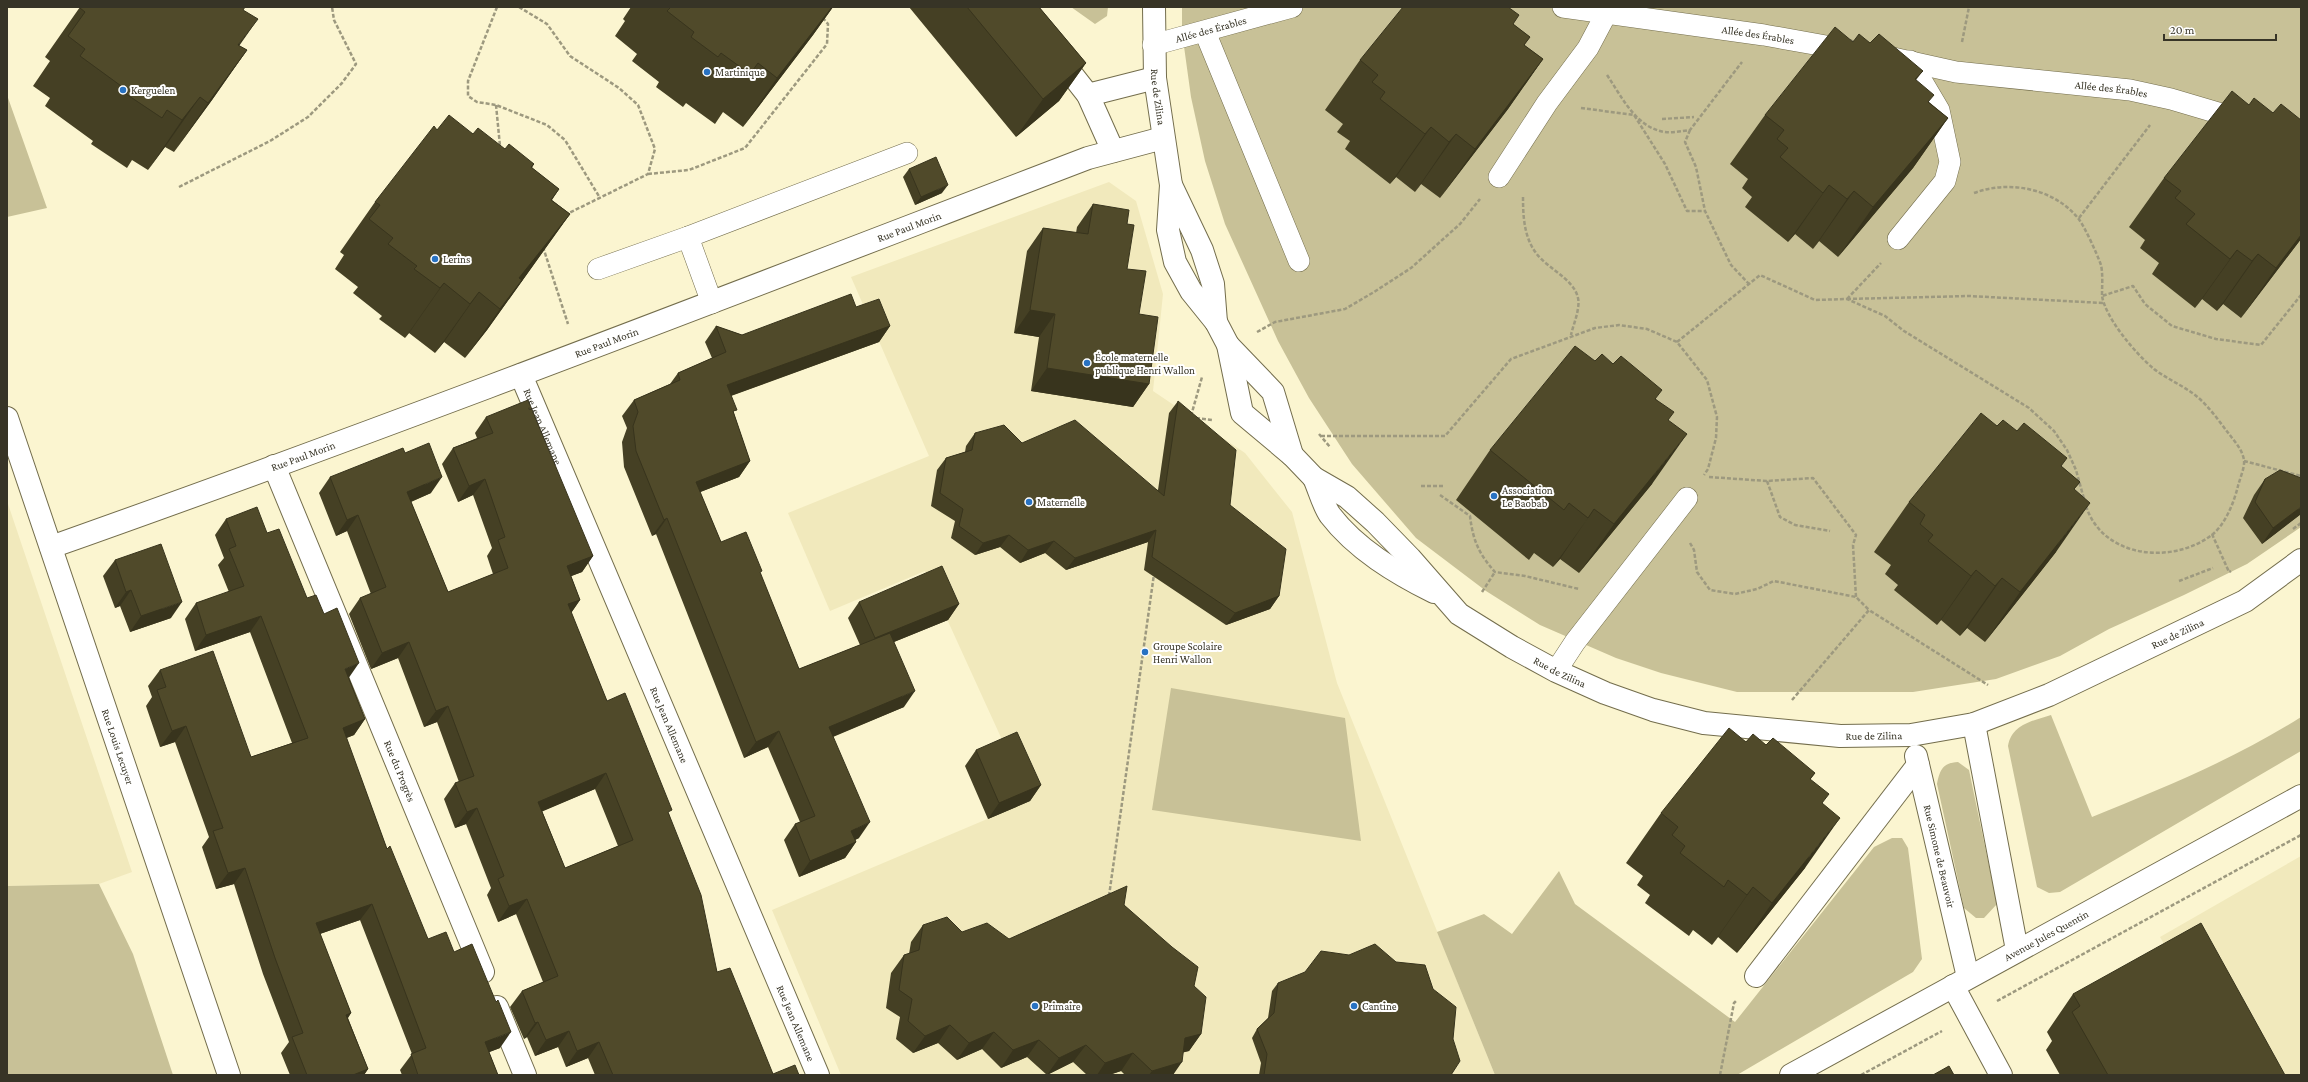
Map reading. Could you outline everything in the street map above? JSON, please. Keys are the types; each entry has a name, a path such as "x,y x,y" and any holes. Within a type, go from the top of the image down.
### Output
{"street":[{"path":"1019,7 1088,95 1113,151"},
{"name":"Rue de Zilina","path":"1154,7 1153,45 1155,78 1171,185 1168,230 1175,262 1191,291 1216,322 1228,345 1242,413 1292,455 1314,478 1329,514 1356,542 1399,574 1440,594 1467,620 1556,671 1605,693 1654,710 1704,722 1767,730 1840,736 1911,736 1974,724 2049,695 2142,652 2245,601 2301,560"},
{"path":"1088,95 1155,78"},
{"name":"Rue Paul Morin","path":"51,547 234,482 521,375 1088,158 1163,138"},
{"name":"Rue de Zilina","path":"1171,185 1202,250 1213,284 1216,322"},
{"name":"Rue de Zilina","path":"1228,345 1273,392 1292,455"},
{"name":"Rue Jean Allemane","path":"521,375 818,1075"},
{"name":"Rue Louis Lecuyer","path":"7,418 229,1075"},
{"name":"Rue du Progrès","path":"274,466 525,1075"},
{"path":"1974,724 2017,950"},
{"name":"Rue Simone de Beauvoir","path":"1911,736 1968,1017 2000,1075"},
{"path":"1756,976 1918,765"},
{"name":"Avenue Jules Quentin","path":"1791,1075 2301,796"}],"lane":[{"name":"Allée des Érables","path":"1153,45 1177,37 1206,32 1242,15 1292,7"},
{"name":"Allée des Érables","path":"1563,7 1764,35 1910,61 1956,72 2130,90 2171,98 2243,120 2257,127"},
{"path":"1499,176 1547,103 1588,48 1606,14"},
{"path":"1206,32 1299,261"},
{"path":"1898,239 1945,181 1950,162 1939,110 1910,61"},
{"path":"598,269 688,237 907,153"},
{"path":"688,237 712,303"},
{"path":"1556,671 1600,610 1653,544 1687,498"}],"path":[{"path":"179,187 270,141 308,117 342,83 356,64 334,20 332,7"},
{"path":"497,7 468,82 468,96 477,102 496,105 547,125 565,140 600,198"},
{"path":"519,7 547,24 570,56 619,88 638,105 655,149 648,174"},
{"path":"565,215 648,174 689,170 745,148 827,44 828,24 819,13"},
{"path":"1749,284 1731,265 1705,211 1696,166 1685,142 1690,130 1764,35"},
{"path":"1588,48 1666,164 1687,211 1705,211"},
{"path":"2079,218 2171,98"},
{"path":"1547,103 1634,115 1647,126 1665,132 1690,130"},
{"path":"496,105 500,147"},
{"path":"1662,119 1694,117"},
{"path":"1255,333 1275,322 1345,309 1374,292 1411,268 1460,224 1499,176 1523,192 1526,233 1535,252 1550,268 1573,285 1579,306 1571,335"},
{"path":"1847,299 1885,316 1904,331 2029,408 2054,431 2067,450 2076,470 2087,508 2101,534 2120,547 2160,552 2186,548 2212,534 2219,527 2235,499 2244,461 2242,450 2218,418 2196,396 2155,369 2139,355 2115,323 2103,303 2101,266 2079,218 2054,198 2032,189 2005,186 1972,193"},
{"path":"1847,299 1874,272 1898,239"},
{"path":"542,243 577,353"},
{"path":"1677,342 1760,275 1815,300 1969,296 2103,303"},
{"path":"2102,296 2133,286 2145,304 2172,326 2216,339 2262,345 2301,295"},
{"path":"1321,436 1445,436 1511,359 1571,335 1595,328 1619,325 1647,329 1677,342 1707,380 1717,417 1716,438 1708,469 1703,477 1767,481 1813,478 1856,535 1853,545 1856,596"},
{"path":"1252,326 1259,340"},
{"path":"1191,417 1203,373"},
{"path":"1317,430 1331,447"},
{"path":"2244,461 2301,476"},
{"path":"1767,481 1780,518 1795,525 1830,530"},
{"path":"1421,486 1445,486"},
{"path":"1440,495 1470,516 1472,531 1480,554 1494,572 1525,576 1586,590 1600,610"},
{"path":"2290,531 2301,523"},
{"path":"2212,534 2229,572 2236,568"},
{"path":"1653,544 1667,537 1688,538 1694,550 1697,572 1710,590 1735,594 1757,589 1774,581 1856,596 1870,610 1991,687 2008,712"},
{"path":"2179,581 2213,568"},
{"path":"1108,899 1154,570"},
{"path":"1474,590 1480,595"},
{"path":"1767,730 1870,610"},
{"path":"1861,1075 2301,835"},
{"path":"1720,1075 1734,1003 1756,976"}],"shaded area":[{"path":"1071,7 1108,7 1107,16 1095,24"},
{"path":"1182,7 2301,7 2301,527 2247,564 2109,629 2060,656 1996,679 1913,692 1737,692 1661,673 1616,658 1540,625 1486,591 1416,538 1352,464 1309,398 1278,341 1225,224 1205,161 1191,97 1182,32"},
{"path":"7,95 47,208 7,217"},
{"name":"Groupe Scolaire Henri Wallon","path":"1109,182 1136,201 1163,294 1153,391 1245,453 1292,512 1337,683 1495,1075 841,1075 772,910 1030,801 925,571 830,611 788,513 929,456 851,277"},
{"path":"7,501 132,872 99,884 7,886"},
{"path":"1171,688 1345,718 1361,841 1152,810"},
{"path":"2051,715 2092,817 2199,772 2277,732 2301,717 2301,751 2060,892 2049,893 2037,887 2008,746 2014,733 2024,724"},
{"path":"1958,762 1969,770 1997,904 1984,918 1976,918 1964,908 1937,784 1939,774 1943,768 1946,765"},
{"path":"1892,838 1902,838 1908,848 1922,959 1913,972 1737,1075 1495,1075 1437,932 1484,914 1512,934 1559,871 1575,904 1735,1022 1874,847"},
{"path":"2301,856 2301,1075 2238,1075 2160,937"},
{"path":"99,884 133,954 173,1075 7,1075 7,886"}],"building":[{"path":"80,7 245,7 243,10 258,19 238,45 247,50 208,103 200,97 182,120 167,110 162,118 126,94 128,91 80,56 85,49 68,36 85,12"},
{"path":"671,7 832,7 777,78 758,63 750,74 721,53 718,57 691,37 694,32 667,11"},
{"path":"967,7 1039,7 1086,63 1043,99"},
{"path":"1403,7 1508,7 1519,15 1513,24 1530,37 1524,45 1543,59 1475,149 1456,134 1449,142 1431,127 1425,134 1380,99 1385,92 1372,82 1378,75 1360,60"},
{"path":"1835,27 1853,42 1859,34 1870,43 1879,34 1923,71 1915,79 1934,95 1928,102 1948,118 1873,207 1854,191 1847,199 1829,185 1823,193 1780,157 1788,148 1777,139 1784,130 1765,115"},
{"path":"2232,91 2249,105 2254,98 2273,113 2281,104 2301,120 2301,235 2276,268 2258,254 2252,261 2237,250 2230,259 2186,224 2195,214 2175,198 2181,191 2164,178"},
{"path":"449,115 473,134 478,128 505,149 509,144 534,164 531,167 559,189 551,200 570,214 519,278 522,280 500,309 479,292 470,304 444,283 440,288 414,269 417,266 388,244 393,238 369,219 380,205 375,202 434,126 437,130"},
{"path":"936,157 948,185 921,197 909,169"},
{"name":"École maternelle publique Henri Wallon","path":"1093,204 1129,210 1127,224 1134,225 1127,269 1146,271 1139,314 1158,317 1149,384 1047,368 1055,314 1030,310 1043,228 1088,234"},
{"path":"851,294 856,307 879,299 890,326 727,385 737,410 733,411 750,461 696,482 721,542 746,532 762,571 760,572 799,669 890,633 915,691 829,727 870,822 851,831 856,842 810,861 795,824 815,816 779,731 756,742 667,518 664,520 636,451 633,426 638,412 634,400 680,380 678,373 726,352 716,326 742,335"},
{"path":"1575,346 1595,361 1602,354 1613,364 1621,356 1662,390 1655,399 1674,412 1668,420 1687,434 1614,524 1594,509 1588,518 1569,503 1564,510 1490,450"},
{"path":"528,400 593,556 567,566 580,600 568,604 607,701 625,693 672,810 668,812 701,895 717,972 730,968 773,1074 795,1065 799,1075 613,1075 599,1042 577,1051 569,1031 546,1040 538,1022 535,1023 522,991 558,976 527,899 509,906 498,879 504,876 477,808 467,812 455,783 474,776 448,706 436,711 409,642 382,653 360,598 386,587 358,515 347,520 330,477 403,448 405,453 429,443 442,477 407,492 448,592 508,568 498,540 505,537 485,479 469,486 453,448 493,433 486,417","holes":["606,773 633,840 565,868 538,802"]},
{"path":"1178,401 1236,450 1230,505 1286,549 1279,596 1235,613 1152,557 1156,530 1075,558 1054,541 1028,550 1009,535 983,543 959,526 963,509 940,493 946,458 972,450 975,433 1004,425 1022,443 1075,420 1164,496"},
{"path":"1981,413 1997,426 2003,420 2017,431 2024,423 2067,458 2061,466 2080,482 2074,489 2090,503 2020,592 2002,578 1995,586 1976,570 1971,576 1928,541 1933,535 1920,524 1925,515 1909,502"},
{"path":"2280,470 2301,478 2301,507 2273,528 2255,502 2265,479"},
{"path":"257,507 267,533 279,529 307,598 316,595 324,614 337,608 359,663 345,669 365,719 343,728 387,849 390,846 428,939 446,932 454,952 472,944 496,1002 498,1000 511,1032 485,1042 498,1075 418,1075 411,1054 426,1048 372,904 316,923 351,1013 346,1015 368,1069 353,1075 307,1075 292,1037 303,1033 275,958 245,868 228,873 213,831 223,828 186,726 172,731 157,690 166,687 160,670 213,651 251,757 308,738 261,616 206,635 196,603 244,586 229,549 236,546 226,519"},
{"path":"161,544 182,602 141,616 131,590 126,592 115,560"},
{"path":"942,566 959,604 875,638 859,602"},
{"path":"1729,728 1746,742 1753,734 1766,745 1773,738 1815,773 1810,779 1829,794 1822,803 1840,818 1772,903 1753,887 1747,895 1728,880 1724,887 1680,853 1685,846 1672,835 1678,827 1661,813"},
{"path":"1017,732 1041,785 999,803 976,750"},
{"name":"Primaire","path":"1127,886 1124,905 1172,947 1198,967 1194,986 1206,997 1201,1034 1185,1038 1182,1062 1152,1071 1133,1053 1105,1063 1086,1045 1059,1058 1039,1040 1013,1050 994,1032 969,1043 950,1025 925,1036 908,1021 912,999 899,990 904,955 919,950 923,925 947,917 962,932 987,923 1009,939"},
{"path":"2201,923 2285,1075 2108,1075 2072,1012 2080,1006 2073,994"},
{"name":"Cantine","path":"1375,944 1396,962 1425,965 1433,989 1456,1007 1453,1039 1460,1061 1451,1075 1264,1075 1267,1054 1257,1029 1274,1013 1278,983 1305,972 1321,951 1349,955"},
{"path":"1949,1066 1954,1075 1933,1075"}],"place":[{"name":"Martinique","path":"707,72"},
{"name":"Kerguelen","path":"123,90"},
{"name":"Lerins","path":"435,259"},
{"name":"École maternelle publique Henri Wallon","path":"1087,363"},
{"name":"Association Le Baobab","path":"1494,496"},
{"name":"Maternelle","path":"1029,502"},
{"name":"Groupe Scolaire Henri Wallon","path":"1145,652"},
{"name":"Primaire","path":"1035,1006"},
{"name":"Cantine","path":"1354,1006"}]}
